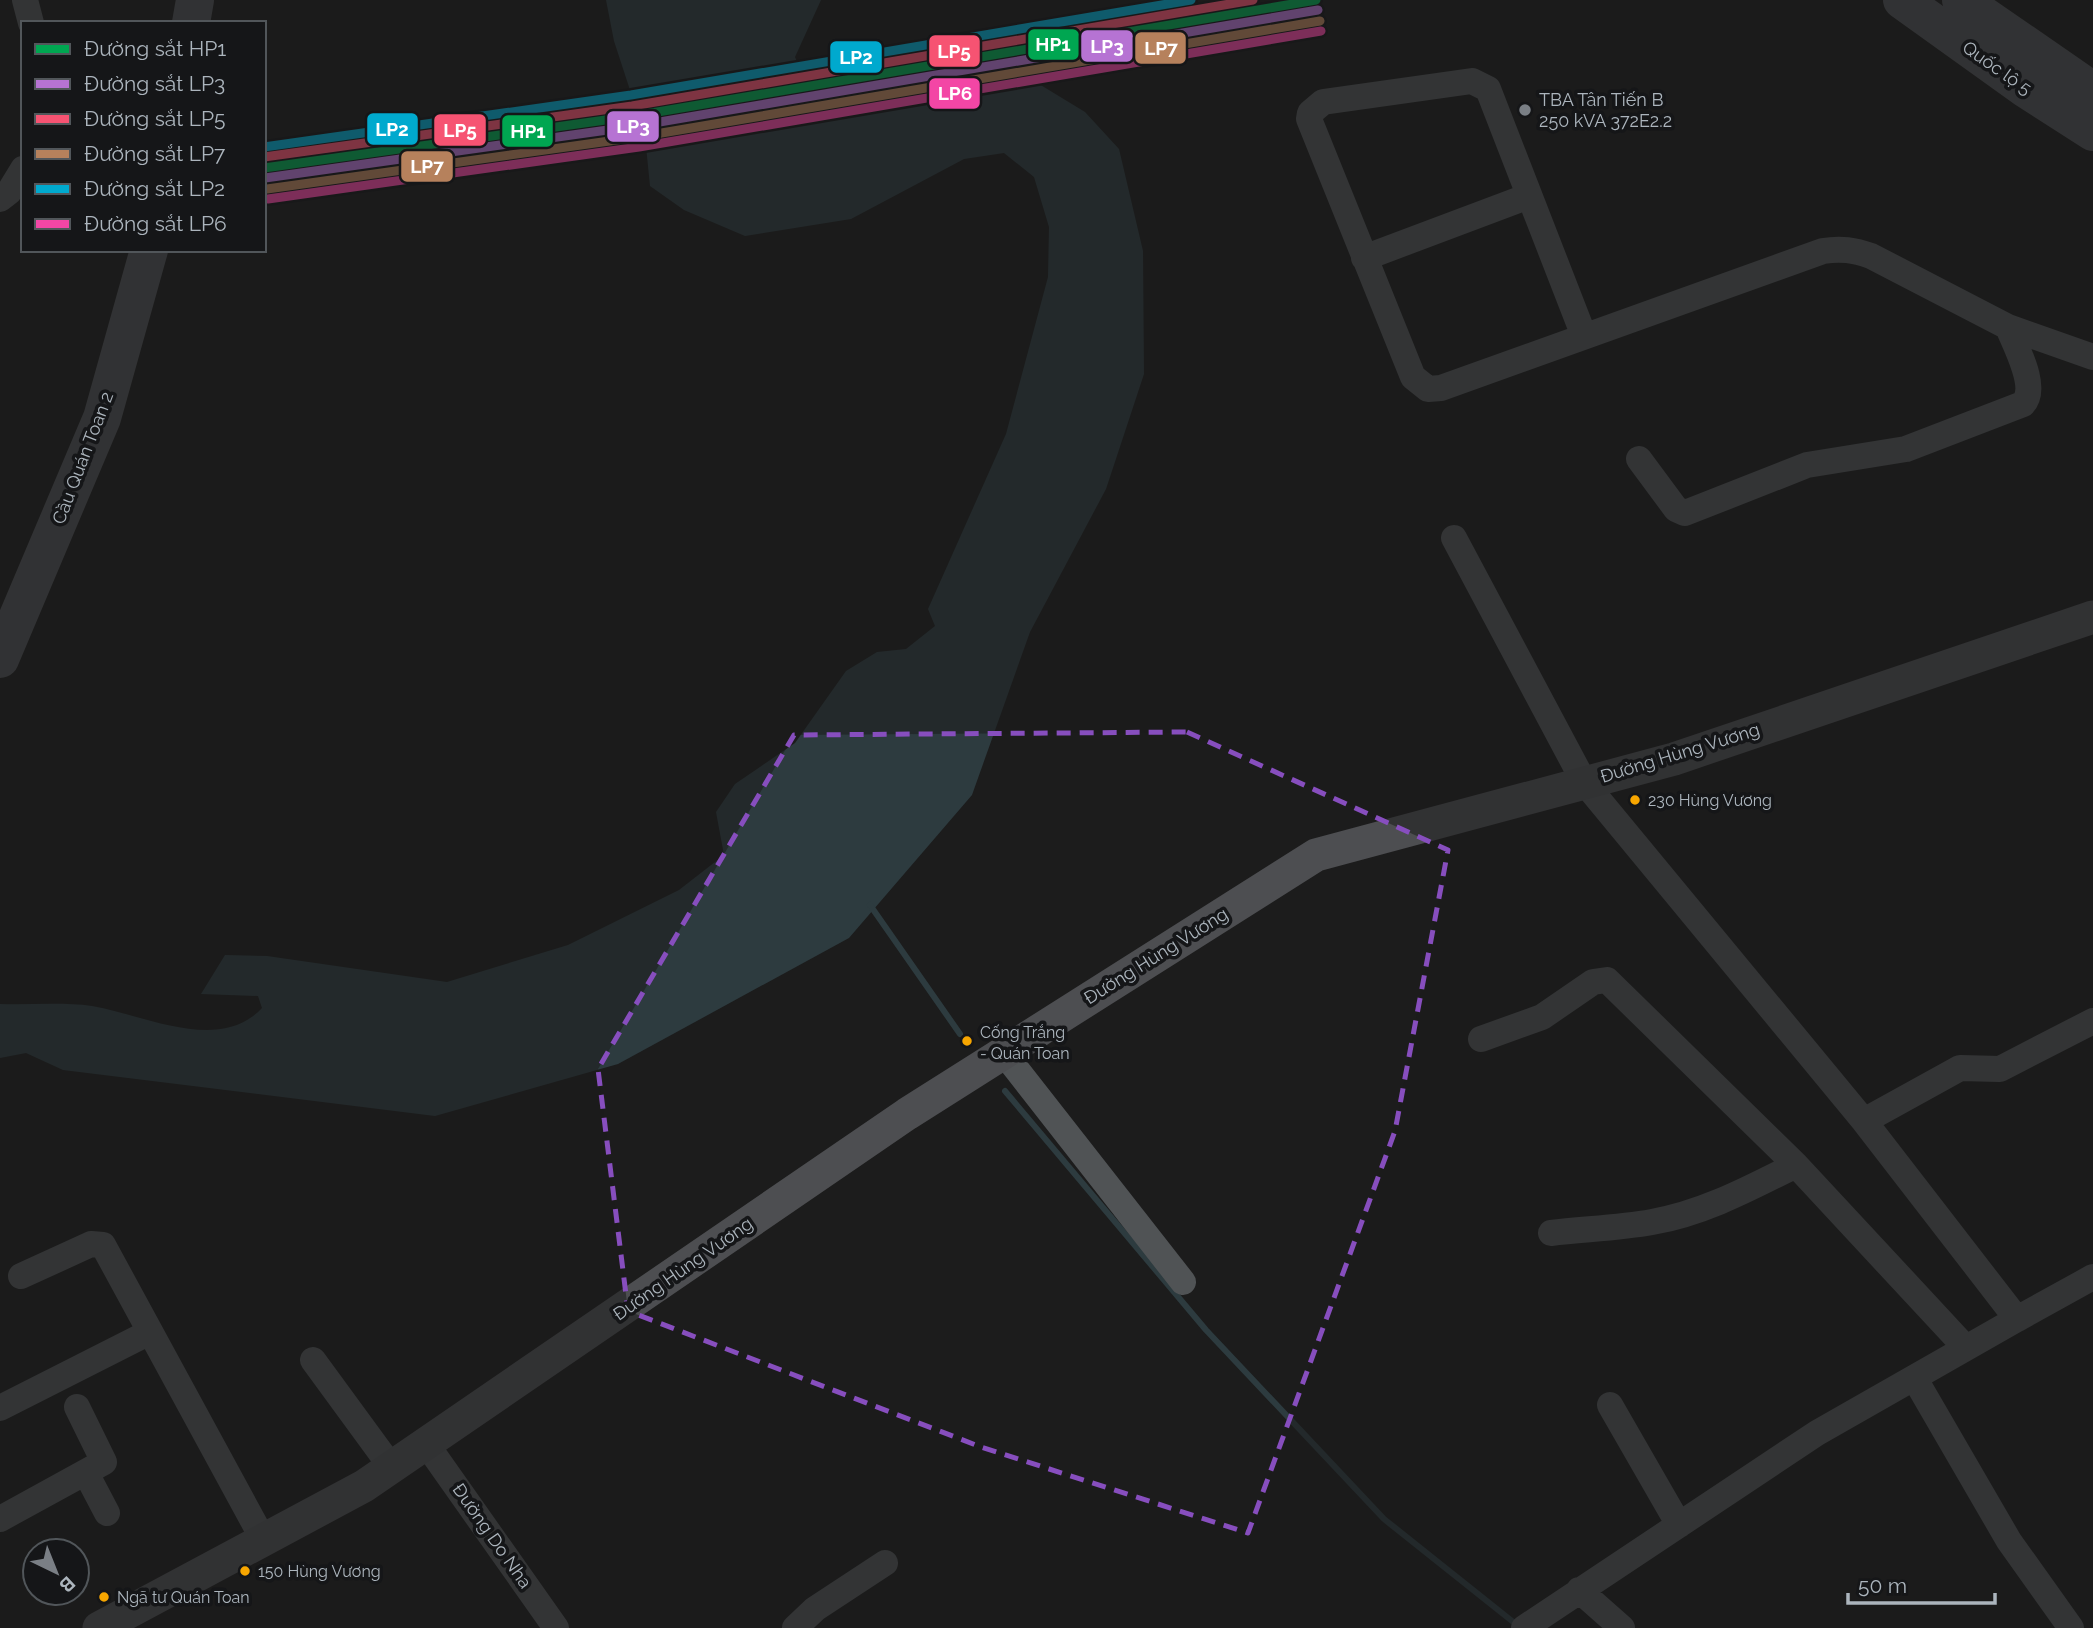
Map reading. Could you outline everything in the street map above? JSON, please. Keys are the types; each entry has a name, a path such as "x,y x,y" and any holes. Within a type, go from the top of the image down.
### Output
{"highway":[{"path":"164,21 168,0"},
{"path":"191,21 195,0"},
{"name":"Quốc lộ 5","path":"1902,0 2036,75 2093,91"},
{"name":"Quốc lộ 5","path":"1961,0 2093,132"},
{"name":"Cầu Quán Toan 2","path":"0,602 84,397 125,252"},
{"name":"Cầu Quán Toan 2","path":"0,659 102,418 148,252"}],"main road":[{"name":"Đường Hùng Vương","path":"99,1628 264,1541 392,1468 907,1114 1316,855 1674,759 2093,617"}],"street":[{"path":"25,0 30,21"},
{"path":"1584,336 1493,97 1481,83 1472,81 1323,102 1310,113 1309,119 1413,377 1428,389 1441,388 1823,251 1838,249 1853,249 1871,256 2008,327 2093,357"},
{"path":"0,199 9,192 21,172"},
{"path":"1364,258 1529,195"},
{"path":"1639,459 1676,509 1685,513 1807,465 1925,443 2022,404 2027,399 2029,388 2008,327"},
{"path":"1454,538 1584,782 1864,1121 2017,1319"},
{"path":"1481,1039 1542,1017 1593,982 1607,980 1796,1165 1966,1348"},
{"path":"1864,1121 1966,1066 2000,1069 2093,1021"},
{"path":"1003,1052 1183,1282"},
{"path":"1550,1233 1652,1222 1679,1215 1730,1198 1796,1165"},
{"path":"21,1276 91,1244 103,1245 264,1541"},
{"path":"1528,1625 1817,1433 2093,1277"},
{"path":"0,1408 150,1332"},
{"path":"313,1360 392,1468"},
{"path":"1915,1379 2009,1541 2071,1628"},
{"path":"1610,1405 1679,1525"},
{"path":"0,1519 104,1462 77,1407"},
{"name":"Đường Do Nha","path":"428,1445 556,1628"},
{"path":"86,1473 107,1513"},
{"path":"795,1628 816,1609 885,1563"},
{"path":"1579,1590 1622,1628"}],"highlighted area":[{"path":"1187,732 1448,850 1395,1131 1248,1533 981,1447 628,1311 598,1069 794,735"}],"shaded area":[{"path":"606,0 821,0 795,57 819,112 918,86 1016,70 1085,112 1119,149 1143,251 1144,374 1106,489 1030,632 972,795 849,938 618,1064 435,1116 63,1070 26,1053 0,1058 0,1004 92,1006 181,1028 203,1030 225,1028 245,1021 262,1008 258,996 201,994 225,955 267,956 447,982 568,945 679,890 724,855 716,812 735,784 795,743 846,671 877,652 906,649 935,626 928,609 1006,434 1048,277 1049,227 1034,177 1004,153 964,159 851,219 745,236 684,210 650,186 645,136 614,41"}],"waterway":[{"path":"870,905 960,1034"},
{"path":"1005,1091 1206,1330 1384,1519 1517,1625"}],"rail line":[{"name":"LP2","path":"266,147 631,95 1191,0"},
{"name":"LP5","path":"266,157 632,106 1253,0"},
{"name":"HP1","path":"266,168 634,116 1316,0"},
{"name":"LP3","path":"266,178 636,126 1318,10"},
{"name":"LP7","path":"267,189 638,137 1320,21"},
{"name":"LP6","path":"268,199 639,147 1321,31"}],"place":[{"name":"TBA Tân Tiến B 250 kVA 372E2.2","path":"1525,110"},
{"name":"230 Hùng Vương","path":"1635,800"},
{"name":"Cống Trắng - Quán Toan","path":"967,1041"},
{"name":"150 Hùng Vương","path":"245,1571"},
{"name":"Ngã tư Quán Toan","path":"104,1597"}]}
